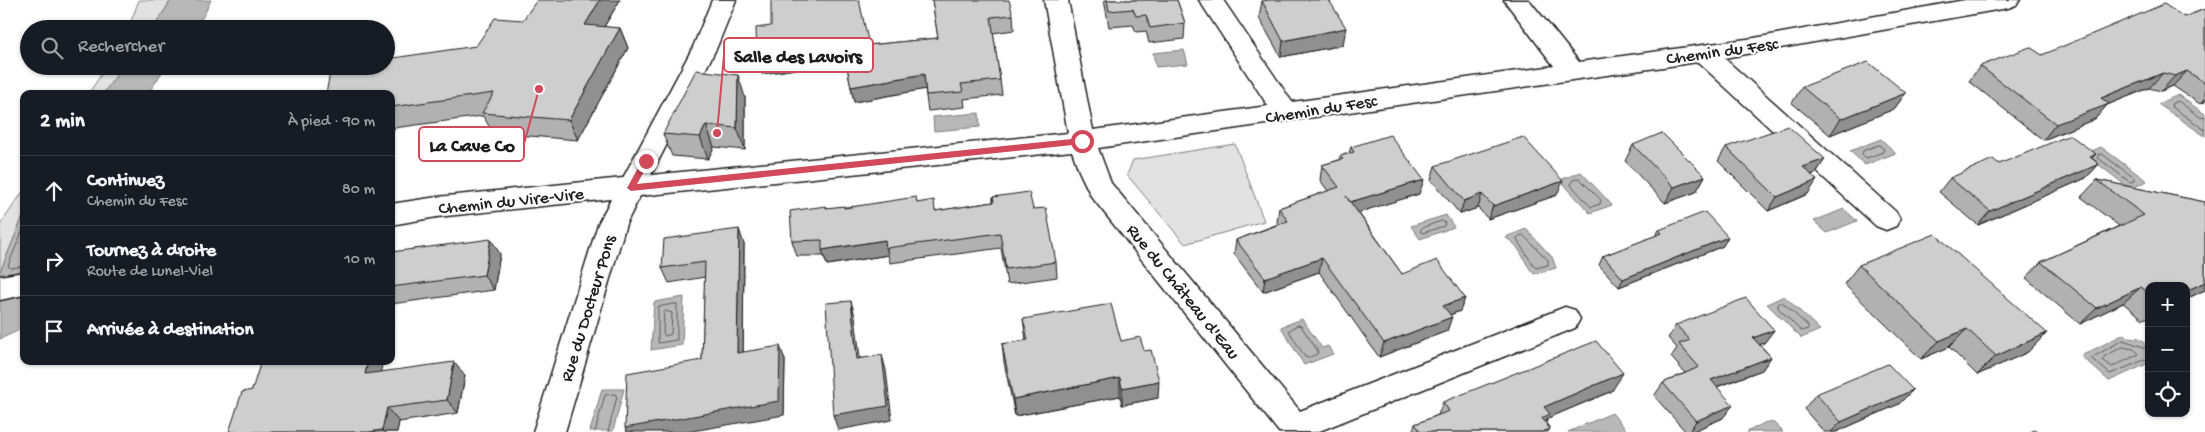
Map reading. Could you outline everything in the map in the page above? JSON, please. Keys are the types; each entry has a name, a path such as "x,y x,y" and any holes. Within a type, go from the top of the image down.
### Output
{"street":[{"name":"Rue du Docteur Pons","path":"549,432 612,224 705,48 724,0"},
{"name":"Rue du Château d'Eau","path":"1056,0 1082,141 1092,172 1101,189 1296,430"},
{"path":"1211,0 1286,113"},
{"path":"1516,0 1572,71"},
{"name":"Chemin du Fesc","path":"631,188 1082,141 1754,46 2008,0"},
{"path":"1703,53 1886,219"},
{"name":"Chemin du Vire-Vire","path":"395,214 437,207 631,188"},
{"path":"0,288 20,284"},
{"path":"1296,430 1565,319"}],"shaded area":[{"path":"139,0 171,0 159,20 131,20"},
{"path":"101,75 117,75 106,90 91,90"},
{"path":"1235,144 1264,221 1185,244 1127,175 1133,160"},
{"path":"20,196 20,224 0,272 0,225"}],"water":[{"path":"171,0 211,0 200,20 159,20"},
{"path":"1184,50 1188,64 1156,67 1153,53"},
{"path":"117,75 160,75 151,90 106,90"},
{"path":"2178,95 2205,114 2205,136 2158,104"},
{"path":"979,113 980,127 934,131 933,117"},
{"path":"1881,139 1896,153 1865,165 1850,151"},
{"path":"2101,147 2147,181 2130,189 2085,154"},
{"path":"1581,172 1612,205 1590,213 1560,180"},
{"path":"1844,209 1857,221 1827,233 1814,221"},
{"path":"1446,215 1454,227 1420,239 1411,226"},
{"path":"20,224 20,272 0,276"},
{"path":"1526,229 1552,257 1556,268 1534,274 1516,245 1506,238"},
{"path":"20,296 20,330 0,339 0,300"},
{"path":"1784,296 1820,330 1801,338 1767,304"},
{"path":"684,297 682,345 651,350 654,302"},
{"path":"1302,319 1322,348 1328,346 1333,354 1304,365 1281,327"},
{"path":"2124,334 2128,337 2139,338 2145,342 2145,365 2109,381 2081,356"},
{"path":"602,389 624,389 613,431 590,431"},
{"path":"1612,413 1628,432 1568,432"},
{"path":"1766,422 1774,423 1783,432 1747,432"}],"building":[{"path":"537,0 600,0 585,25 620,28 569,120 482,113 494,93 395,106 395,90 327,90 330,75 395,75 395,58 476,46 495,18 523,20"},
{"path":"771,0 859,0 869,45 938,38 932,0 1009,0 1013,15 991,17 1000,80 961,84 963,92 926,95 924,74 851,87 844,52 834,53 832,48 757,59 756,28 771,26"},
{"path":"1107,0 1177,0 1185,23 1150,28 1146,15 1136,16 1133,9 1109,11"},
{"path":"1329,0 1346,28 1283,41 1262,1"},
{"path":"2164,4 2184,17 2205,9 2205,83 2187,71 2175,76 2163,73 2101,98 2109,104 2056,124 1980,66 2030,47 2042,55"},
{"path":"1868,62 1906,93 1841,119 1802,87"},
{"path":"696,70 738,75 737,128 706,125 700,137 663,134"},
{"path":"1788,126 1825,159 1803,167 1817,180 1777,197 1726,147"},
{"path":"1662,133 1705,176 1674,187 1633,145"},
{"path":"1390,135 1424,180 1350,202 1402,274 1437,260 1465,298 1443,306 1452,317 1384,343 1322,258 1265,278 1236,240 1288,221 1279,208 1339,187 1322,165 1343,159 1340,156 1354,152 1351,147"},
{"path":"2070,135 2096,154 2090,157 2099,164 1990,211 1950,178 1993,159 1999,164"},
{"path":"1523,137 1563,181 1493,206 1482,194 1464,201 1435,166"},
{"path":"2097,180 2205,202 2205,282 2190,289 2190,282 2145,282 2145,290 2141,287 2097,308 2041,262 2144,215"},
{"path":"1029,192 1033,209 1046,208 1056,262 1006,269 1000,233 886,248 885,240 822,250 822,240 792,241 790,211 826,206 826,208 844,206 844,208 916,197 917,203 934,200 935,211 994,202 993,197"},
{"path":"1705,212 1728,237 1623,279 1603,256 1662,233 1659,230"},
{"path":"739,229 737,353 780,346 779,401 625,428 627,373 702,360 705,262 662,268 664,239"},
{"path":"1935,234 2047,333 1996,356 1967,329 1939,341 1859,265"},
{"path":"491,239 484,275 395,286 395,251"},
{"path":"1746,298 1774,330 1753,338 1771,357 1711,380 1733,405 1696,421 1663,383 1699,367 1679,344 1690,340 1676,325"},
{"path":"851,301 857,359 882,355 888,406 833,415 826,303"},
{"path":"1111,304 1121,341 1140,337 1144,351 1151,350 1159,381 1122,388 1120,378 1013,399 1002,344 1028,340 1023,319"},
{"path":"1596,341 1623,373 1544,407 1550,414 1542,418 1550,429 1542,432 1421,432 1415,424 1449,411 1443,402"},
{"path":"454,362 447,400 387,408 382,430 369,432 229,432 242,392 252,390 260,365 367,365 365,374"},
{"path":"1888,364 1913,390 1841,422 1816,394"}],"place":[{"name":"La Cave Co","path":"539,89"},
{"name":"Salle des Lavoirs","path":"717,133"}],"route":[{"path":"646,161 631,188 1082,141"}]}
